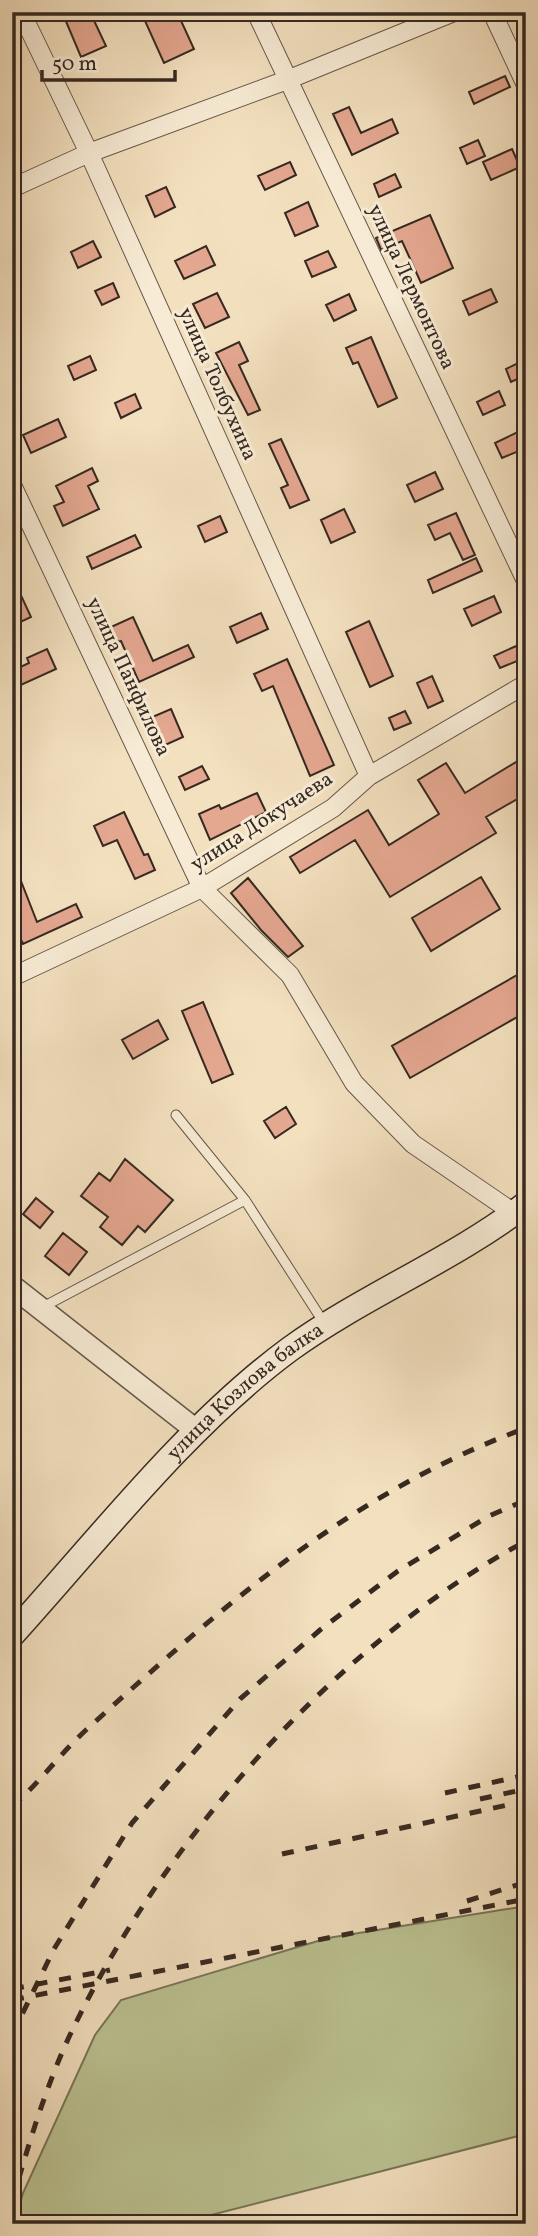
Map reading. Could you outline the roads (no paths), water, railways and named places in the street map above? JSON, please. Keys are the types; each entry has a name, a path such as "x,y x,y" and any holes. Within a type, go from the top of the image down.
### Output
{"main road":[{"name":"улица Козлова балка","path":"12,1635 197,1431 288,1351 325,1325 520,1208"}],"street":[{"name":"улица Толбухина","path":"21,12 89,153 369,776"},
{"name":"улица Лермонтова","path":"256,12 526,581"},
{"path":"12,188 89,153 287,80 454,12"},
{"path":"492,12 526,85"},
{"name":"улица Панфилова","path":"12,485 202,888"},
{"name":"улица Докучаева","path":"12,977 202,888 333,808 369,776 526,684"},
{"path":"202,888 290,975 354,1083 413,1144 520,1208"},
{"path":"12,1286 197,1431"}],"lane":[{"path":"176,1115 245,1200 325,1325"},
{"path":"41,1308 245,1200"}],"railway":[{"path":"12,1807 76,1739 137,1684 239,1597 291,1557 345,1519 402,1485 462,1455 526,1428"},
{"path":"12,2035 54,1949 132,1823 240,1699 320,1630 398,1571 489,1516 526,1500"},
{"path":"12,2202 45,2097 69,2037 107,1964 152,1892 204,1821 261,1754 322,1691 387,1634 456,1584 526,1541"},
{"path":"445,1793 526,1775"},
{"path":"480,1799 526,1789"},
{"path":"282,1854 526,1801"},
{"path":"467,1901 526,1882"},
{"path":"12,2000 526,1899"},
{"path":"12,1989 110,1970"}]}
